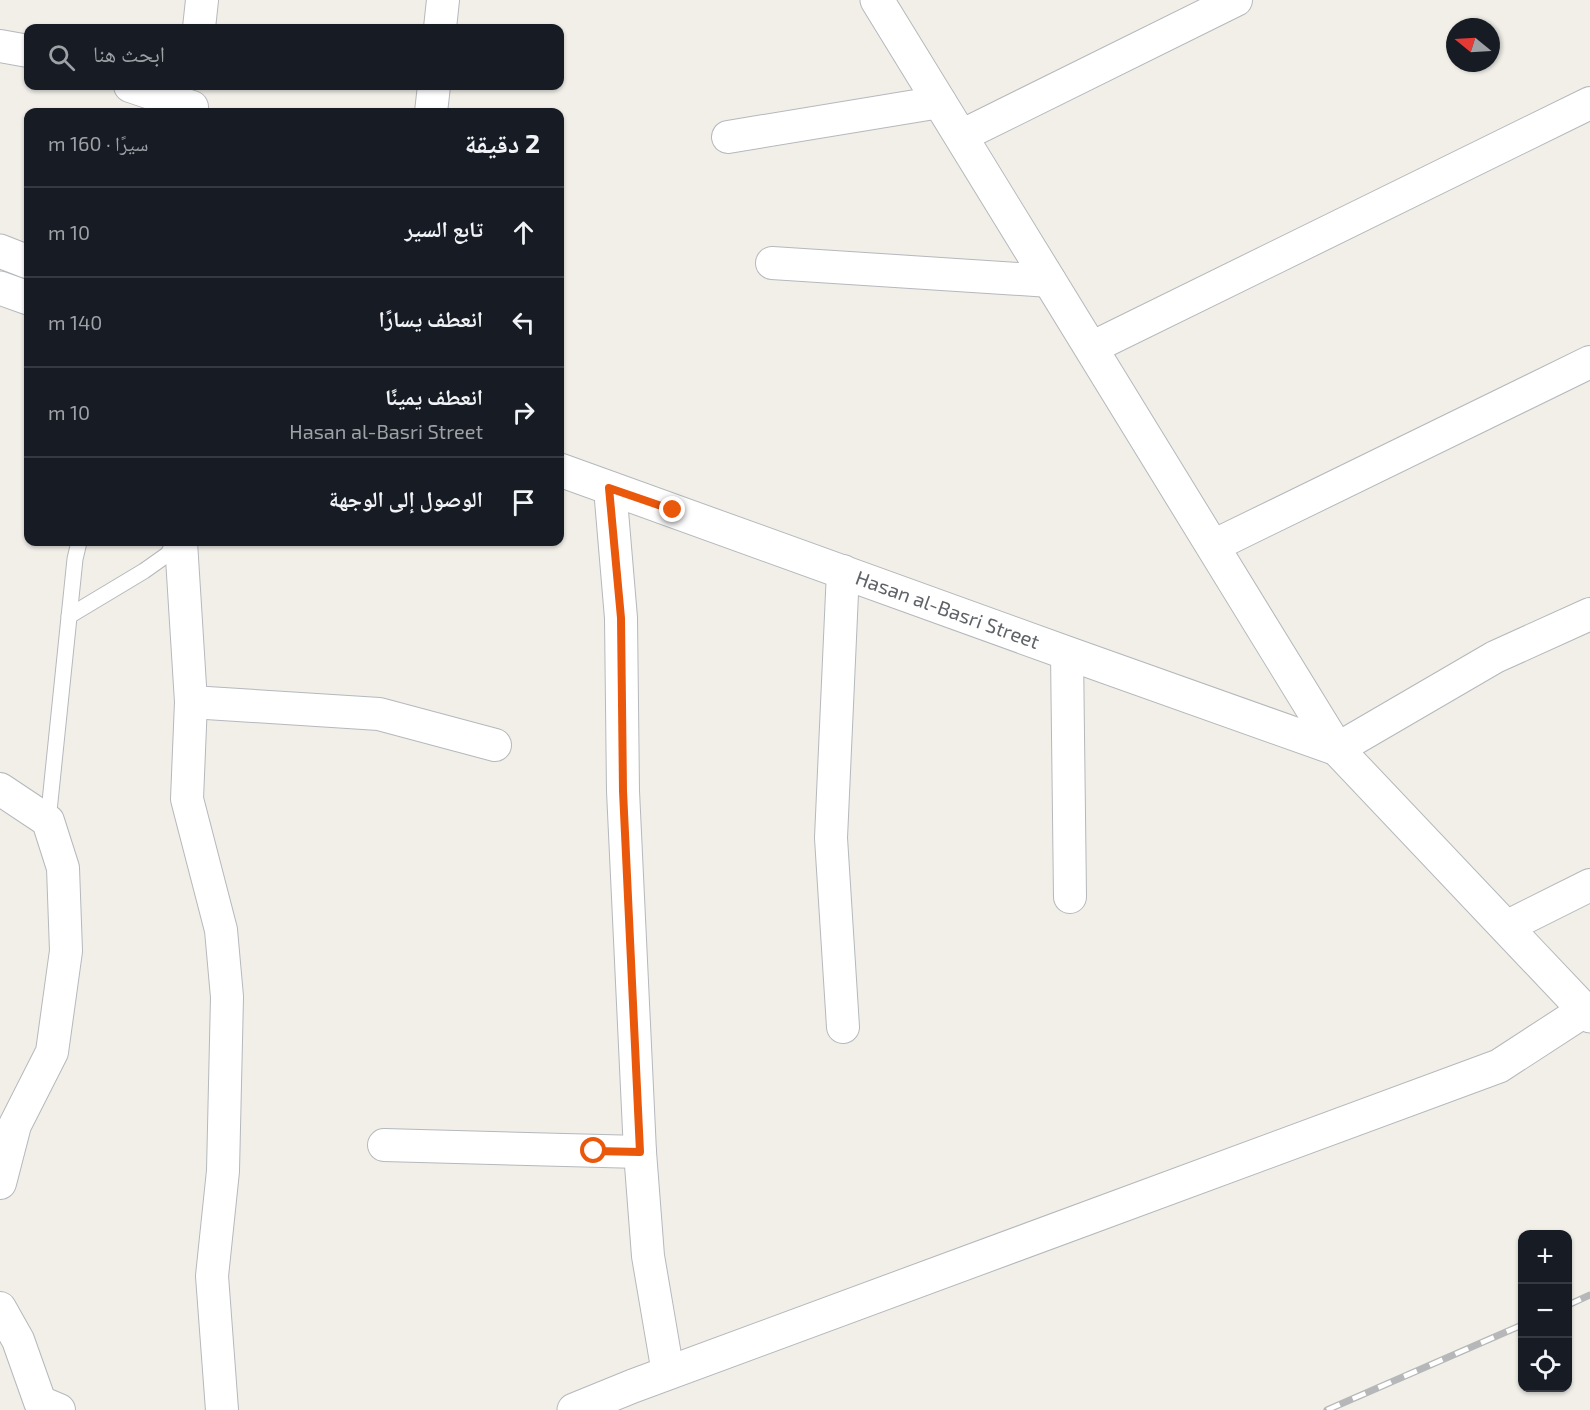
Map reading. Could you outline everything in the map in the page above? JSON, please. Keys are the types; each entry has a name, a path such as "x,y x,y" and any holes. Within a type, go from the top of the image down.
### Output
{"street":[{"path":"199,24 202,0"},
{"path":"440,24 443,0"},
{"path":"574,1410 668,1373 1499,1066 1588,1013 1337,748 878,0"},
{"path":"961,136 1236,0"},
{"path":"0,46 24,50"},
{"path":"146,90 193,102"},
{"path":"431,108 434,90"},
{"path":"728,137 940,102"},
{"path":"1091,348 1590,103"},
{"path":"0,251 24,260"},
{"path":"772,263 1050,281"},
{"path":"0,288 24,297"},
{"path":"1213,546 1590,362"},
{"name":"Hasan al-Basri Street","path":"564,471 1337,748"},
{"path":"609,488 621,618 623,791 640,1152 648,1256 668,1373"},
{"path":"181,546 191,702 187,799 221,930 227,997 223,1171 212,1276 222,1410"},
{"path":"843,571 831,838 843,1027"},
{"path":"1337,748 1495,657 1590,614"},
{"path":"1067,653 1070,897"},
{"path":"191,702 379,714 495,745"},
{"path":"0,789 48,821 63,868 66,951 52,1052 15,1125 0,1184"},
{"path":"1506,927 1590,885"},
{"path":"384,1145 640,1152"},
{"path":"0,1308 18,1340 44,1407"}],"lane":[{"path":"48,821 78,546"},
{"path":"69,616 144,571 168,554 172,546"}],"railway":[{"path":"1572,1303 1590,1295"},
{"path":"1327,1410 1518,1327"}],"route":[{"path":"594,1151 640,1152 623,791 621,618 609,488 673,510"}]}
